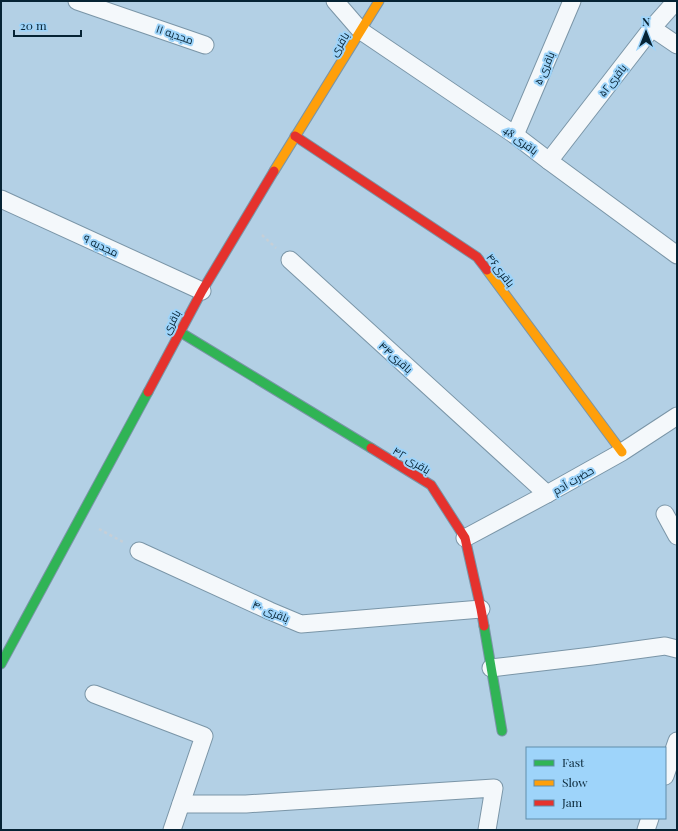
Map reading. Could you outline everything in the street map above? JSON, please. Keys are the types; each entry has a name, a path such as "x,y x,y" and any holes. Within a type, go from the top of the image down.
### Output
{"street":[{"name":"مجدیه ۱۱","path":"77,1 205,45"},
{"name":"باقری 48","path":"335,1 361,31 515,135 677,255"},
{"name":"باقری","path":"1,664 202,291 295,136 379,1"},
{"name":"باقری۵۰","path":"515,135 572,1"},
{"name":"باقری۵۲","path":"549,161 652,28 676,1"},
{"path":"652,28 677,46"},
{"name":"باقری۴۶","path":"295,136 477,258 622,452"},
{"name":"مجدیه ۹","path":"1,199 202,291"},
{"name":"باقری۴۴","path":"290,260 547,494"},
{"name":"باقری ۴۲","path":"180,332 431,485 465,538 481,609 502,731"},
{"name":"حضرت آدم","path":"465,538 622,452 677,416"},
{"path":"665,514 677,536"},
{"name":"باقری ۴۰","path":"139,551 301,624 481,609"},
{"path":"491,668 665,646 677,649"},
{"path":"94,694 204,736 172,830"},
{"path":"666,773 677,741"},
{"path":"181,804 246,804 494,788 487,830"},
{"path":"646,830 650,819"}],"path":[{"path":"245,220 290,260"},
{"path":"80,519 139,551"}],"traffic: fast":[{"path":"180,332 371,448"},
{"path":"1,664 148,392"},
{"path":"484,626 502,731"}],"traffic: slow":[{"path":"274,171 379,1"},
{"path":"487,270 622,452"}],"traffic: jam":[{"path":"295,136 477,257 487,270"},
{"path":"148,392 202,291 274,171"},
{"path":"371,448 431,485 465,538 484,626"}]}
